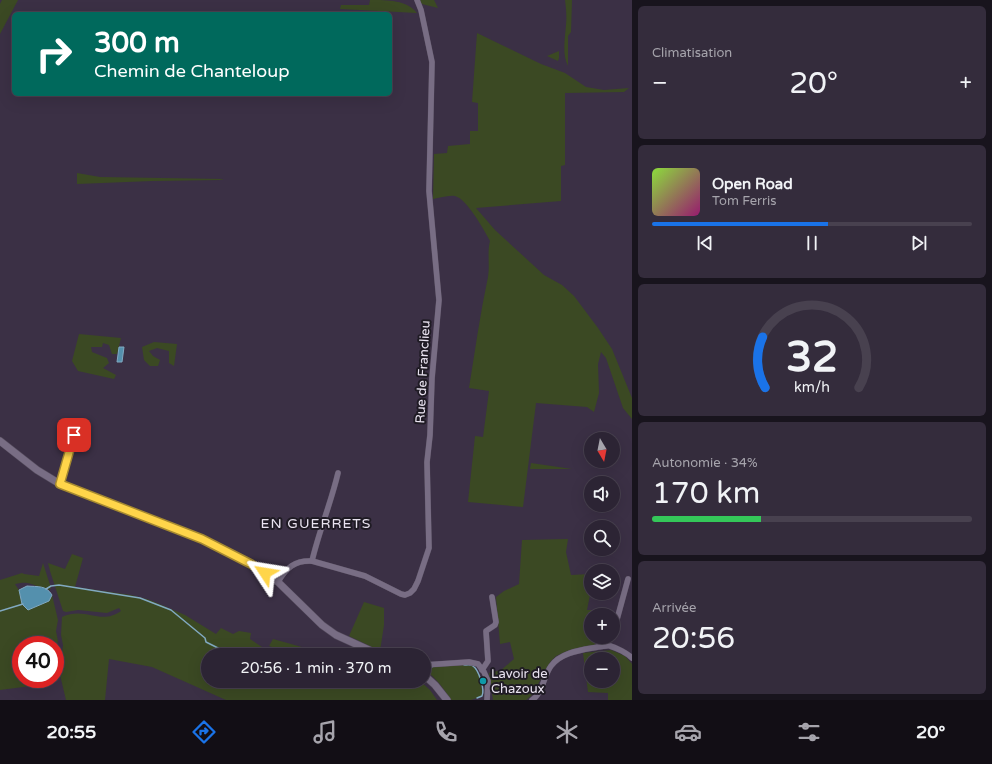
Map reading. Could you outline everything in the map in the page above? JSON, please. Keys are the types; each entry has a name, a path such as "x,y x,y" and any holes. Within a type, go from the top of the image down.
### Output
{"street":[{"name":"Rue de Franclieu","path":"278,582 287,569 294,564 302,561 312,561 366,576 401,594 410,593 416,585 429,548 427,462 430,435 432,378 439,300 429,191 432,62 421,10 415,1"},
{"path":"60,484 74,435"},
{"path":"0,441 37,470 60,484 202,539 251,564 278,582 322,625 336,635 365,648"},
{"path":"312,561 319,531 326,514 338,473"},
{"path":"620,608 628,579"},
{"path":"482,670 488,661 486,631 496,622 492,597"},
{"path":"532,700 540,692 541,685 547,671 556,660 566,654 609,646 632,658"},
{"path":"431,664 469,662 478,664 488,681 487,700"},
{"path":"431,681 444,698"}],"green space":[{"path":"2,0 18,0 0,34 0,4"},
{"path":"370,0 402,3 408,5 417,13 340,9 341,5 369,5"},
{"path":"419,0 434,0 438,8 422,4"},
{"path":"565,0 572,0 571,32 568,36 568,66 564,52 566,19"},
{"path":"477,33 541,64 565,73 586,87 604,90 629,88 624,92 565,93 565,165 561,166 561,201 476,208 495,230 544,275 562,285 574,296 612,349 632,398 632,419 623,408 606,358 601,352 598,364 599,393 594,412 587,407 536,403 523,507 468,502 475,436 483,437 489,391 469,388 488,277 490,241 475,216 460,198 455,196 447,196 433,199 434,154 447,153 448,146 470,144 470,131 478,131 478,103 472,102"},
{"path":"559,51 558,61 547,56"},
{"path":"77,173 100,177 224,179 77,184"},
{"path":"79,334 121,338 117,354 112,354 109,345 103,343 102,347 91,347 92,352 107,358 109,363 103,368 116,375 114,379 78,371 72,361"},
{"path":"154,342 177,344 174,366 169,363 169,351 157,348 149,351 153,356 160,360 158,366 150,366 144,360 142,347"},
{"path":"531,463 572,469 530,469"},
{"path":"568,539 566,552 571,575 584,574 584,600 589,600 587,608 584,608 584,644 595,644 567,651 556,656 551,661 532,695 526,700 493,700 489,673 501,670 514,659 510,642 500,644 496,597 504,591 519,584 522,540"},
{"path":"72,554 83,558 75,587 131,595 150,600 185,615 216,634 221,628 233,634 239,631 251,633 250,639 264,648 201,648 201,688 428,688 437,700 226,700 152,667 109,659 105,700 66,700 63,688 64,636 61,635 62,617 71,614 86,614 106,617 121,611 119,608 107,613 78,610 63,611 48,563 65,569"},
{"path":"43,563 51,588 49,590 28,583 15,584 19,590 22,604 49,601 52,595 58,620 56,631 57,636 12,636 12,688 15,688 0,690 0,580 22,573 39,576"},
{"path":"364,602 384,608 384,625 380,648 374,648 349,636"},
{"path":"273,639 305,648 275,648 269,646"},
{"path":"611,650 616,652 592,652"},
{"path":"620,654 625,656 632,664 632,700 608,700 608,693 588,692 587,688 620,688"},
{"path":"467,665 475,667 480,677 483,696 471,700 451,700 443,688 431,676 431,666"}],"water":[{"path":"119,347 124,347 122,362 117,362"},
{"path":"27,586 41,587 50,592 52,595 49,601 28,610 22,604 19,590"}],"waterway":[{"path":"46,589 51,586 59,585 140,598 171,610 205,638 206,642 218,648"},
{"path":"0,611 23,604"},
{"path":"464,665 472,665 479,676 483,693 482,696 477,698"}],"place":[{"name":"Lavoir de Chazoux","path":"483,681"}],"district":[{"name":"EN GUERRETS","path":"316,523"}],"route":[{"path":"74,435 60,484 202,539 224,549 265,573"}]}
